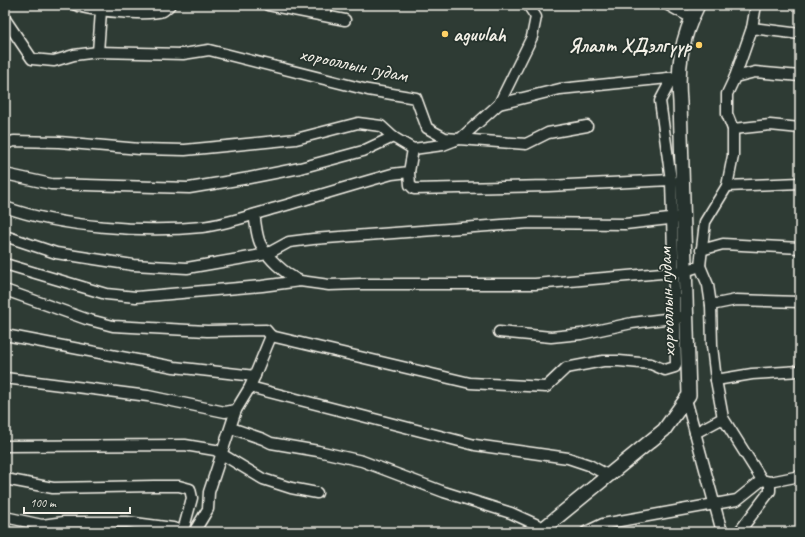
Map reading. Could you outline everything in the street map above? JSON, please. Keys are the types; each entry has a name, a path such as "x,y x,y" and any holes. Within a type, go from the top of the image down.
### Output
{"main road":[{"name":"хорооллын гудам","path":"542,531 664,430 689,395 681,317 679,272 678,218 680,102 673,77 692,18 698,5"}],"street":[{"path":"76,5 101,11 145,13 165,7"},
{"path":"268,5 345,20"},
{"name":"хорооллын гудам","path":"323,15 328,5"},
{"path":"5,144 14,141 59,142 140,149 185,150 296,139 358,124 381,126 393,137 413,149 443,145 460,138 500,104 532,37 536,17 528,5"},
{"path":"668,5 692,18"},
{"path":"739,532 770,491 766,481 723,418 712,346 711,305 708,284 700,266 705,222 726,186 733,156 733,129 727,114 728,94 736,77 752,28 756,5"},
{"path":"5,19 32,60 54,61 74,55 98,52 101,11"},
{"path":"752,28 800,34"},
{"name":"хорооллын гудам","path":"98,52 184,54 209,50 361,88 416,98 427,128 445,138 526,144 548,133 587,126"},
{"path":"736,77 755,72 800,76"},
{"path":"500,104 560,89 673,77"},
{"path":"5,236 56,253 146,266 187,268 267,254 289,242 313,239 530,223 625,224 678,218 660,101 673,77"},
{"path":"733,129 770,125 800,128"},
{"path":"5,174 51,184 188,188 300,168 363,151 393,137"},
{"path":"413,149 409,172 410,185 414,189 548,186 671,180"},
{"path":"5,207 23,214 80,224 123,228 203,226 254,215 392,174 409,172"},
{"path":"726,186 800,183"},
{"path":"254,215 260,242 267,254 293,278 300,281"},
{"path":"701,250 723,244 800,248"},
{"path":"5,264 106,294 136,297 300,281 329,285 535,284 679,272 700,266"},
{"path":"5,290 86,319 113,326 199,331 266,330 271,336 470,383 546,387 566,368 603,361 651,364 665,370 671,370 676,364 681,317 632,322 581,334 551,337 499,332"},
{"path":"711,305 736,300 800,302"},
{"path":"5,335 174,367 255,376"},
{"path":"194,532 208,509 209,492 236,410 250,387 271,336"},
{"path":"716,380 752,374 800,371"},
{"path":"5,378 148,396 225,412 236,410"},
{"path":"250,387 475,445 568,458 589,465 609,476"},
{"path":"686,399 722,532"},
{"path":"695,433 723,418"},
{"path":"231,428 263,439 271,444 318,451 362,461 444,492 511,513 542,531"},
{"path":"5,446 185,445 215,450 262,479 291,488 317,493"},
{"path":"586,532 603,524 737,500 766,481 800,476"},
{"path":"5,479 53,488 179,486 190,489 192,498 185,531 127,522 64,522 42,525 5,517"}],"place":[{"name":"aguulah","path":"445,34"},
{"name":"Ялалт ХДэлгүүр","path":"699,45"}]}
